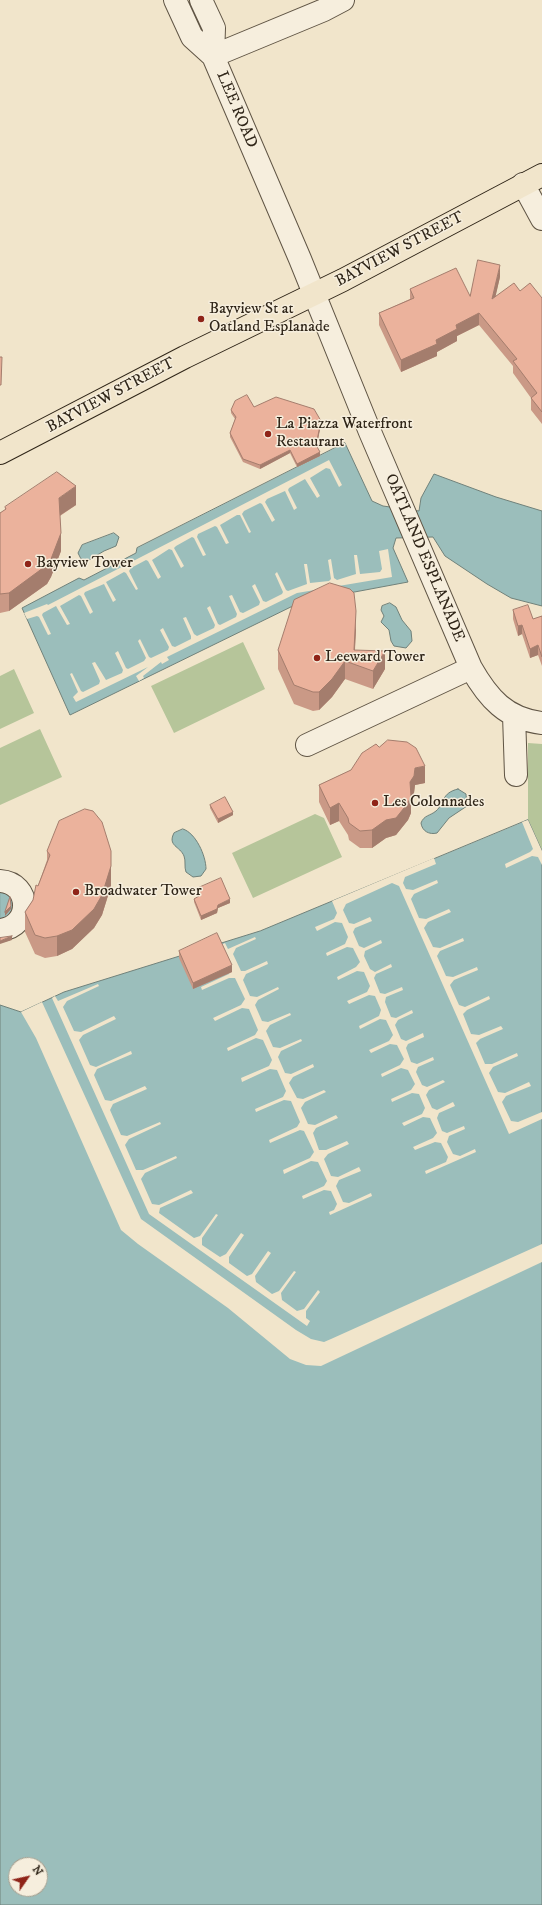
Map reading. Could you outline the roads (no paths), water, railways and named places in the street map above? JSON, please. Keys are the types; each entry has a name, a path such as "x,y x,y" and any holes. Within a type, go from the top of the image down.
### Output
{"main road":[{"name":"BAYVIEW STREET","path":"0,454 186,357 315,294 533,180"}],"street":[{"path":"175,0 192,37 213,56"},
{"path":"201,0 214,28 213,56"},
{"name":"LEE ROAD","path":"315,294 213,56 324,10 343,0"},
{"path":"533,180 542,219"},
{"name":"OATLAND ESPLANADE","path":"315,294 370,432 471,668 485,692 514,715 529,721 542,722"},
{"path":"308,745 471,668"},
{"path":"514,715 516,775"},
{"path":"0,881 14,884 24,898 25,906 19,921 13,926 0,930"}],"water":[{"path":"345,443 372,501 383,506 419,511 421,498 434,474 496,497 542,511 542,606 511,598 487,584 445,556 433,537 396,538 393,548 408,582 301,602 70,715 22,608 79,578 84,580 136,553 137,548"},
{"path":"114,533 119,537 116,546 89,560 81,559 78,553 82,545"},
{"path":"390,603 396,607 402,620 411,631 412,641 406,648 394,646 391,641 389,630 381,622 384,616 381,610 382,606"},
{"path":"458,789 466,794 467,806 449,818 437,833 426,832 421,823 422,820 439,808 449,793"},
{"path":"528,820 542,851 542,1905 0,1905 0,1005 21,1012 64,992 260,931"},
{"path":"183,829 192,835 202,852 206,869 201,876 193,877 186,872 184,856 172,841 174,833"},
{"path":"0,890 10,893 16,910 0,922"}],"place":[{"name":"Bayview St at Oatland Esplanade","path":"201,319"},
{"name":"La Piazza Waterfront Restaurant","path":"268,434"},
{"name":"Bayview Tower","path":"28,564"},
{"name":"Leeward Tower","path":"317,658"},
{"name":"Les Colonnades","path":"375,803"},
{"name":"Broadwater Tower","path":"76,892"}]}
